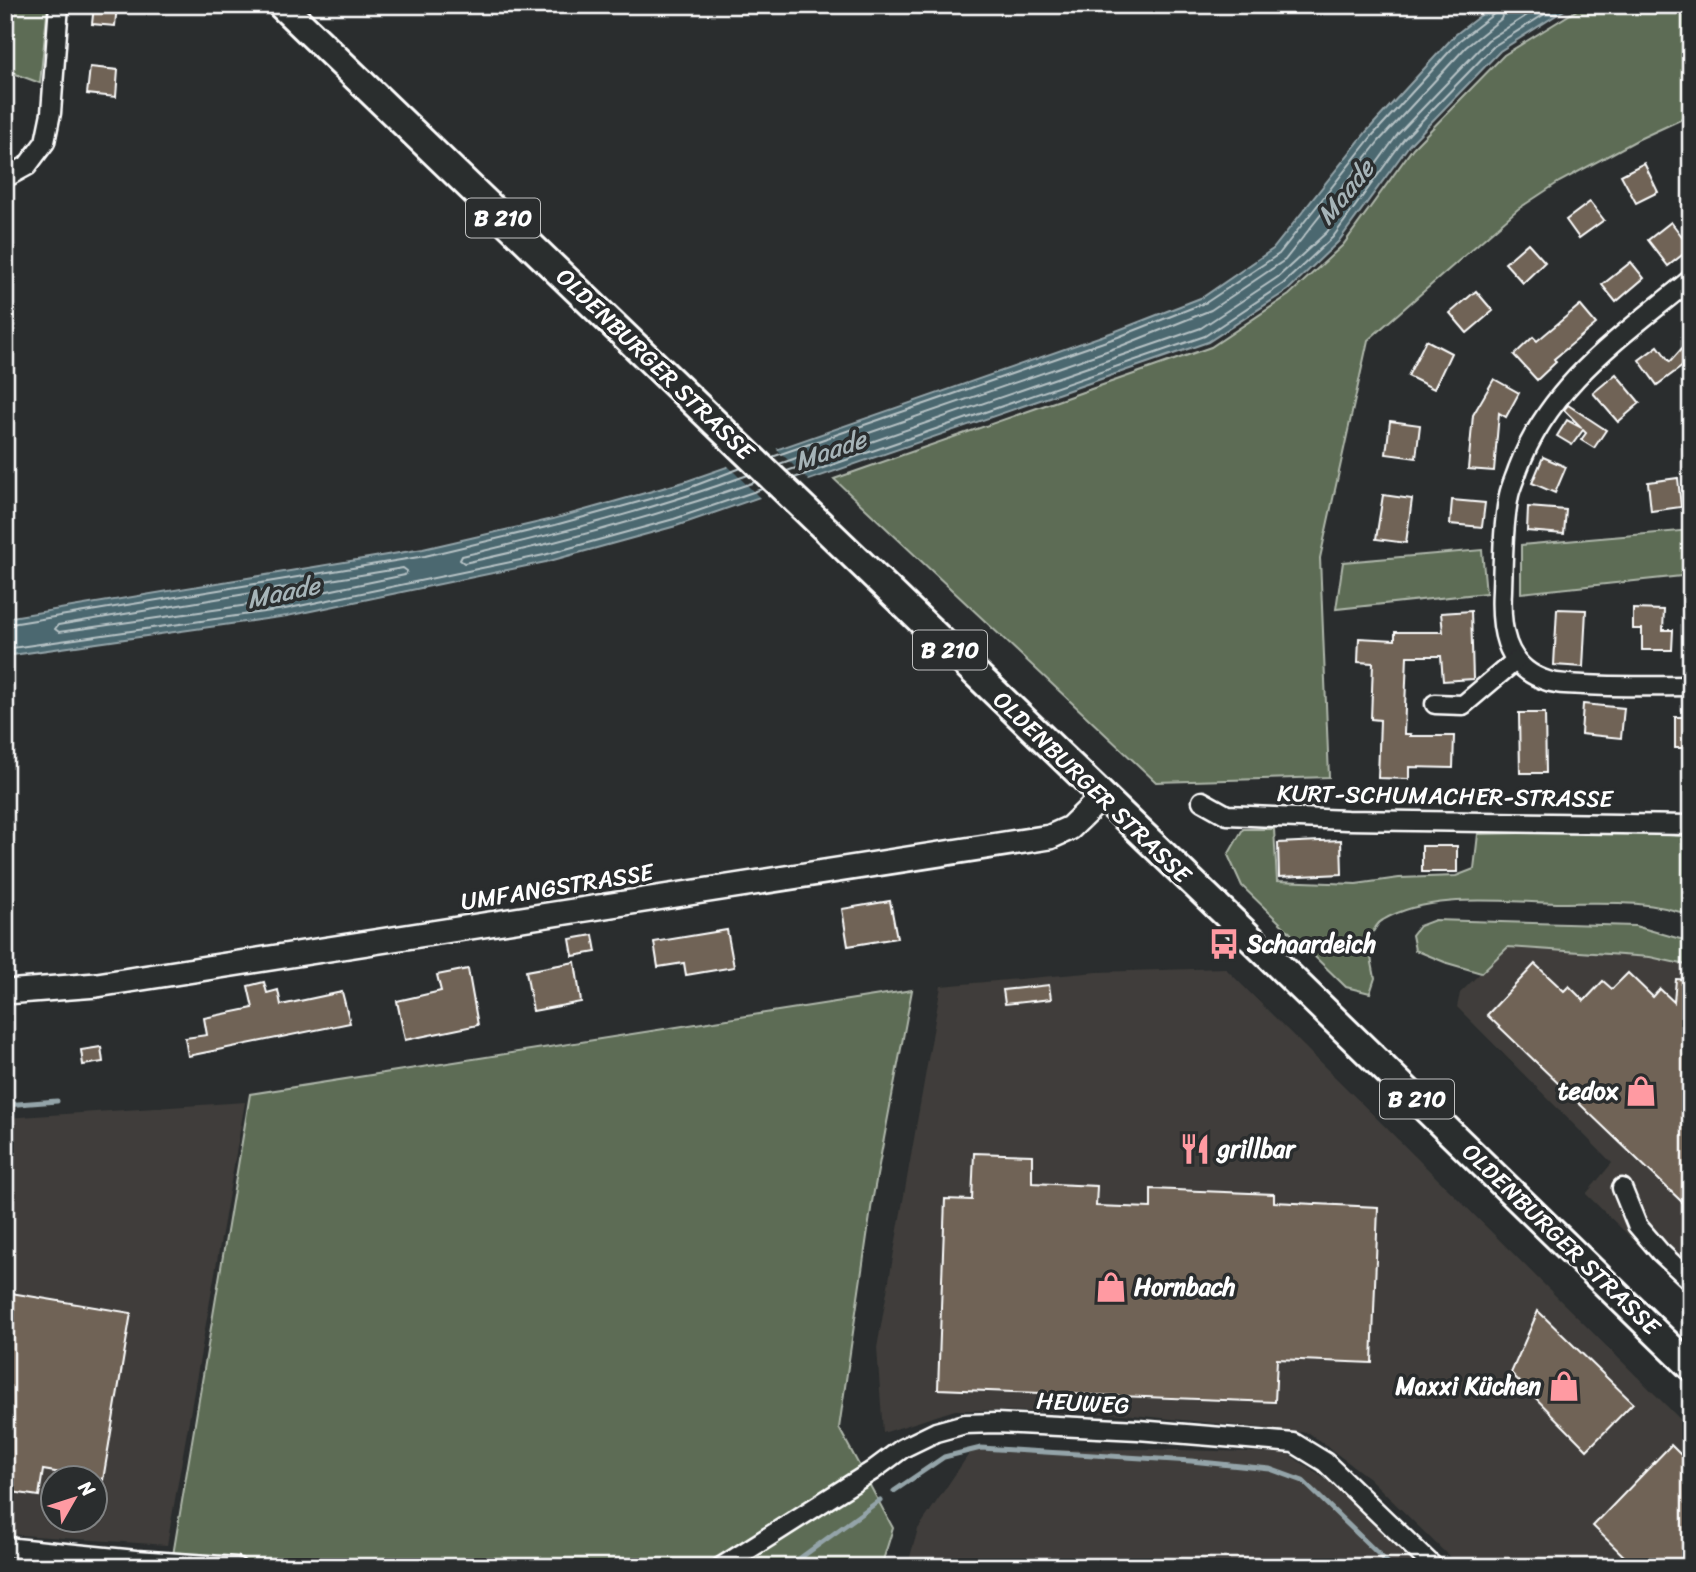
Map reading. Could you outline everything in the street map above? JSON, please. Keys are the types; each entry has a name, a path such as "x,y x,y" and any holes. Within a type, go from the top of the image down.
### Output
{"main road":[{"name":"OLDENBURGER STRASSE","path":"281,5 1427,1108 1691,1367"}],"street":[{"path":"5,178 27,166 45,142 51,113 59,5"},
{"path":"1691,279 1590,363 1567,386 1528,443 1509,493 1501,609 1504,636 1515,662 1543,680 1561,684 1691,687"},
{"path":"1435,704 1463,705 1515,662"},
{"name":"UMFANGSTRASSE","path":"5,992 97,985 1050,837 1070,828 1102,797"},
{"name":"KURT-SCHUMACHER-STRASSE","path":"1202,801 1227,815 1691,825"},
{"path":"1622,1188 1637,1225 1691,1281"},
{"name":"HEUWEG","path":"721,1567 872,1471 903,1448 936,1432 965,1424 996,1423 1138,1430 1294,1443 1325,1462 1434,1567"},
{"path":"5,1547 236,1567"}],"shaded area":[{"path":"1507,947 1650,957 1691,966 1691,1296 1586,1194 1612,1163 1457,1007 1460,993"},
{"path":"1225,968 1691,1430 1691,1567 1460,1567 1369,1478 1309,1433 1123,1414 955,1410 883,1433 877,1348 941,986 1097,972"},
{"path":"245,1102 167,1545 5,1534 5,1118"},
{"path":"1143,1449 1287,1453 1334,1485 1417,1567 907,1567 918,1529 971,1451"}],"green space":[{"path":"5,5 48,5 40,83 5,70"},
{"path":"1585,5 1691,5 1691,115 1639,139 1559,182 1518,209 1368,340 1320,558 1329,777 1156,782 834,479 1211,347 1289,295 1343,245 1413,148 1504,55"},
{"path":"1691,530 1691,575 1521,593 1521,545"},
{"path":"1482,550 1486,593 1336,609 1343,562"},
{"path":"1243,829 1274,829 1277,881 1356,884 1399,878 1456,876 1474,869 1478,834 1625,831 1691,837 1691,916 1659,907 1625,903 1468,901 1423,905 1402,911 1383,920 1376,927 1368,942 1375,978 1370,993 1346,987 1242,886 1228,855"},
{"path":"1435,920 1635,926 1691,942 1691,966 1650,957 1508,947 1481,973 1415,950 1412,935 1419,926"},
{"path":"912,990 872,1202 839,1428 893,1528 881,1567 171,1567 250,1094"}],"water":[{"name":"Maade","path":"1494,5 1572,5 1500,51 1410,144 1338,242 1288,290 1208,342 676,526 546,562 287,616 5,656 5,618 423,549 553,519 684,482 1116,331 1203,297 1273,249 1367,131 1455,35"}],"pier":[{"path":"773,445 811,483 762,500 725,463"}],"building":[{"path":"94,5 117,5 115,26 92,24"},
{"path":"90,67 118,70 116,97 87,94"},
{"path":"1644,163 1658,192 1636,203 1621,175"},
{"path":"1590,202 1604,220 1579,238 1566,220"},
{"path":"1671,222 1691,248 1668,266 1648,240"},
{"path":"1528,243 1545,262 1523,283 1505,263"},
{"path":"1631,262 1644,278 1616,302 1602,285"},
{"path":"1476,291 1493,311 1467,333 1450,313"},
{"path":"1580,305 1596,324 1554,359 1556,362 1537,380 1514,355 1533,337 1537,341"},
{"path":"1691,338 1691,360 1657,385 1639,360 1658,346 1670,362"},
{"path":"1426,340 1451,353 1434,389 1408,376"},
{"path":"1616,374 1640,403 1618,422 1593,393"},
{"path":"1494,379 1519,393 1506,417 1499,413 1494,471 1468,469 1473,415"},
{"path":"1568,405 1606,430 1594,448 1581,440 1586,433 1583,430 1572,445 1557,436 1567,420 1582,428 1564,410"},
{"path":"1390,421 1420,425 1416,458 1386,454"},
{"path":"1543,457 1566,467 1555,493 1532,483"},
{"path":"1678,478 1681,507 1651,511 1648,482"},
{"path":"1383,495 1412,499 1406,543 1376,539"},
{"path":"1452,500 1485,503 1482,527 1450,524"},
{"path":"1528,507 1566,510 1564,534 1527,531"},
{"path":"1557,609 1586,610 1583,667 1554,665"},
{"path":"1633,609 1664,610 1663,630 1673,630 1672,650 1642,650 1642,629 1633,629"},
{"path":"1471,611 1473,679 1443,681 1441,656 1407,656 1404,734 1454,736 1453,768 1409,767 1409,779 1378,778 1380,720 1371,719 1373,663 1358,662 1359,638 1395,640 1395,632 1443,632 1441,613"},
{"path":"1583,704 1624,708 1621,738 1581,734"},
{"path":"1519,713 1545,713 1546,773 1520,773"},
{"path":"1675,717 1691,717 1691,748 1675,748"},
{"path":"1341,840 1342,874 1279,877 1278,843"},
{"path":"1422,846 1457,846 1457,872 1422,872"},
{"path":"890,901 897,938 848,946 842,909"},
{"path":"727,930 734,967 686,975 684,963 658,967 654,942"},
{"path":"593,935 596,952 573,956 570,939"},
{"path":"575,962 581,1002 533,1011 526,971"},
{"path":"1535,964 1564,991 1569,986 1584,1001 1603,981 1612,989 1628,973 1653,997 1660,989 1674,1002 1676,979 1691,980 1691,1193 1682,1202 1487,1015"},
{"path":"468,969 478,1025 405,1040 397,1001 441,991 437,975"},
{"path":"264,982 267,993 278,990 281,1005 342,992 350,1023 188,1056 185,1038 207,1035 204,1018 253,1008 248,986"},
{"path":"1049,985 1051,999 1005,1004 1003,990"},
{"path":"101,1047 103,1062 83,1065 81,1050"},
{"name":"Hornbach","path":"974,1153 1032,1155 1032,1183 1097,1186 1096,1206 1151,1208 1151,1189 1274,1194 1274,1202 1378,1207 1372,1363 1277,1359 1275,1402 938,1389 945,1199 972,1200"},
{"path":"5,1292 131,1313 106,1464 38,1464 38,1496 5,1491"},
{"path":"1538,1311 1633,1403 1587,1450 1511,1373"},
{"path":"1671,1445 1691,1465 1691,1567 1635,1567 1593,1526"}],"waterway":[{"path":"5,1105 57,1101"},
{"path":"894,1491 944,1457 981,1448 1191,1461 1270,1469 1303,1481 1392,1567"},
{"path":"788,1567 880,1500"}],"place":[{"name":"Schaardeich","path":"1224,944"},
{"name":"tedox","path":"1641,1091"},
{"name":"grillbar","path":"1195,1149"},
{"name":"Hornbach","path":"1111,1287"},
{"name":"Maxxi Küchen","path":"1564,1386"}]}
